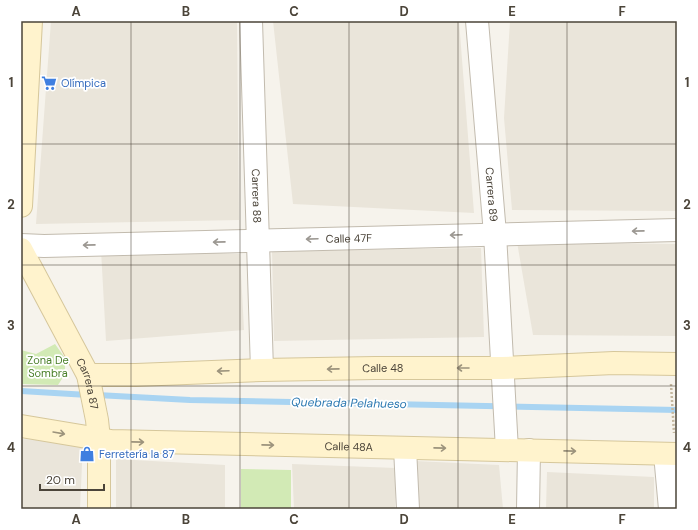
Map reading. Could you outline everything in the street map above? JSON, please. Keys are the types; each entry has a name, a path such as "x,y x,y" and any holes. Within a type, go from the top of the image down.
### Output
{"street":[{"path":"21,206 31,21"},
{"name":"Carrera 88","path":"251,21 262,370"},
{"name":"Carrera 89","path":"476,21 495,234 506,442"},
{"name":"Calle 47F","path":"21,245 677,230"},
{"name":"Carrera 87","path":"21,249 89,381 98,430 99,509"},
{"name":"Calle 48","path":"89,381 159,374 375,368 502,375 614,363 673,364"},
{"name":"Calle 48A","path":"21,426 98,430 121,442 405,448 506,442 529,450 673,454"},
{"path":"405,448 408,509"},
{"path":"528,509 529,450"},
{"path":"670,509 673,454"}],"path":[{"path":"673,364 673,454"}],"shaded area":[{"path":"51,21 237,21 239,220 36,224"},
{"path":"273,21 459,21 474,213 293,204"},
{"path":"510,21 677,21 677,211 512,210 504,118"},
{"path":"517,242 677,244 677,336 533,335"},
{"path":"481,248 484,337 274,341 272,251"},
{"path":"101,250 240,254 244,330 106,341"},
{"path":"21,439 83,442 80,509 21,509"},
{"path":"116,459 225,465 225,509 116,509"},
{"path":"415,461 499,465 503,509 416,509"},
{"path":"292,464 396,468 395,509 294,509"},
{"path":"547,472 654,477 654,509 546,509"}],"green space":[{"name":"Zona De Sombra","path":"55,344 65,358 65,374 58,385 21,384 21,350 36,354"},
{"path":"241,469 291,470 291,509 241,509"}],"waterway":[{"name":"Quebrada Pelahueso","path":"21,391 88,395"},
{"name":"Quebrada Pelahueso","path":"97,395 190,400 677,410"}],"place":[{"name":"Olímpica","path":"49,83"},
{"name":"Ferretería la 87","path":"87,454"}]}
